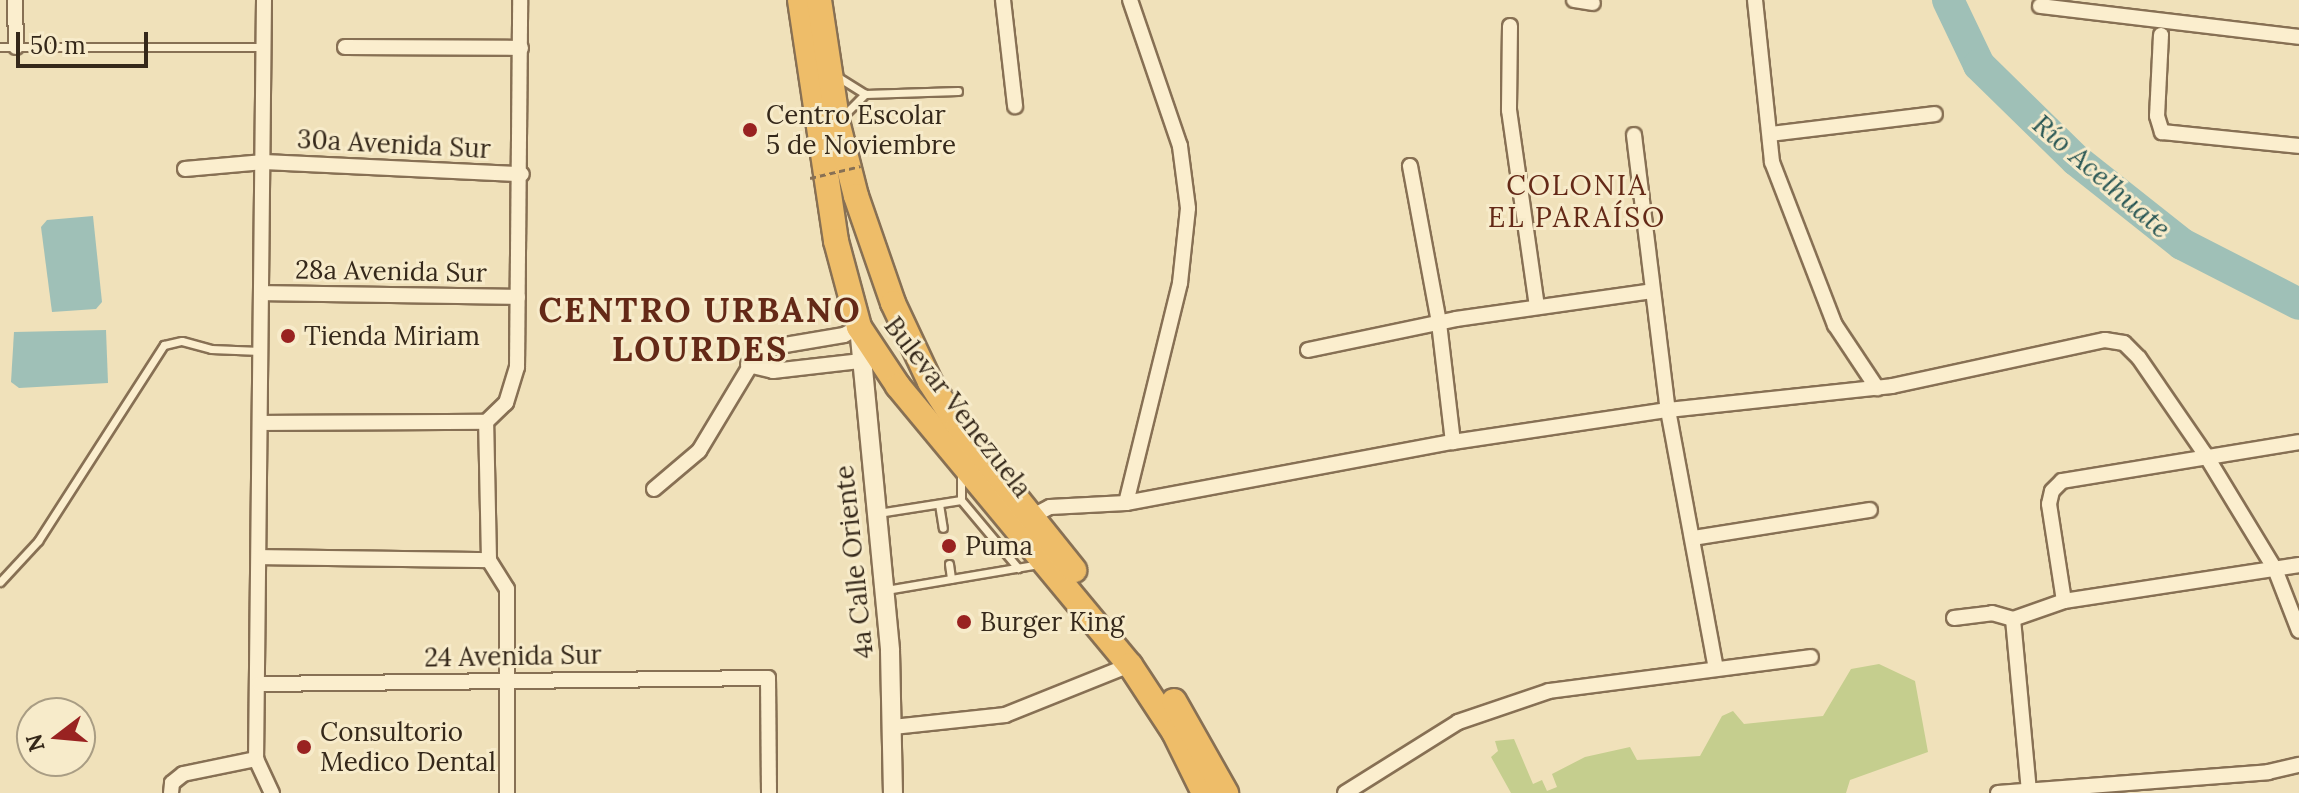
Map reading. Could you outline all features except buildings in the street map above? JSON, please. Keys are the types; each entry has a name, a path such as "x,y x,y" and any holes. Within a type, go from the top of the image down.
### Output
{"highway":[{"name":"Bulevar Venezuela","path":"800,0 836,241 869,360 960,460 1130,665 1174,732 1204,793"},
{"name":"Bulevar Venezuela","path":"819,0 838,125 856,196 905,328 958,425 1163,684 1226,793"},
{"path":"859,327 874,316 884,316 905,328"}],"street":[{"path":"15,0 16,47"},
{"path":"264,0 256,759 272,793"},
{"path":"261,423 486,422 506,403 517,367 522,174 520,0"},
{"path":"1003,0 1015,106"},
{"path":"1126,503 1180,283 1188,208 1180,146 1130,0"},
{"path":"1574,0 1593,3"},
{"path":"1755,0 1772,162 1803,253 1835,325 1877,388"},
{"path":"2040,6 2299,37"},
{"path":"1510,26 1509,110 1537,306"},
{"path":"2161,35 2157,116 2162,132 2299,146"},
{"path":"345,47 521,48"},
{"path":"1770,134 1935,114"},
{"path":"1634,135 1668,410 1716,669"},
{"name":"30a Avenida Sur","path":"185,169 264,162 522,174"},
{"path":"1410,166 1439,323 1453,442"},
{"path":"1308,350 1537,306 1652,291"},
{"name":"28a Avenida Sur","path":"263,293 518,297"},
{"path":"654,489 705,443 748,365 779,346 844,335 859,327"},
{"path":"1031,517 1050,507 1126,503 1453,442 1668,410 1877,388 2105,340 2124,343 2205,454 2275,569 2299,631"},
{"path":"748,365 773,371 869,360"},
{"name":"4a Calle Oriente","path":"869,360 876,513 893,727 893,793"},
{"path":"486,422 489,560 507,589 507,793"},
{"path":"2064,601 2049,504 2057,484 2205,454 2299,442"},
{"path":"1693,538 1870,510"},
{"path":"260,557 489,560"},
{"path":"1954,618 1992,613 2013,619 2064,601 2299,565"},
{"path":"2013,619 2029,791"},
{"path":"1345,793 1458,722 1549,691 1811,657"},
{"path":"893,727 1005,715 1130,665"},
{"name":"24 Avenida Sur","path":"259,684 768,678 769,793"},
{"path":"171,793 172,783 183,774 256,759"},
{"path":"1998,793 2268,772 2299,765"}],"lane":[{"path":"0,47 263,47"},
{"path":"828,66 846,85 865,94 958,91"},
{"path":"838,125 865,94"},
{"path":"0,582 38,541 164,345 182,341 211,349 262,351"},
{"path":"960,460 961,500 1018,568"},
{"path":"876,513 961,500"},
{"path":"939,504 943,528"},
{"path":"884,590 1047,563"},
{"path":"949,564 951,579"}],"path":[{"path":"810,178 861,166"}],"green space":[{"path":"1879,664 1915,681 1928,752 1850,780 1846,793 1511,793 1491,757 1498,751 1495,741 1514,739 1533,784 1542,780 1547,791 1557,787 1552,774 1585,757 1630,747 1637,760 1700,756 1722,716 1733,711 1744,724 1823,716 1851,669"}],"water":[{"path":"93,216 102,302 96,309 52,312 41,227 47,220"},
{"path":"106,330 108,383 19,388 11,382 14,332"}],"waterway":[{"name":"Río Acelhuate","path":"1948,0 1979,65 2076,160 2182,244 2299,304"}],"place":[{"name":"Centro Escolar 5 de Noviembre","path":"750,130"},
{"name":"Tienda Miriam","path":"288,336"},
{"name":"Puma","path":"949,546"},
{"name":"Burger King","path":"964,622"},
{"name":"Consultorio Medico Dental","path":"304,747"}],"district":[{"name":"COLONIA EL PARAÍSO","path":"1577,201"},
{"name":"CENTRO URBANO LOURDES","path":"700,328"}]}
